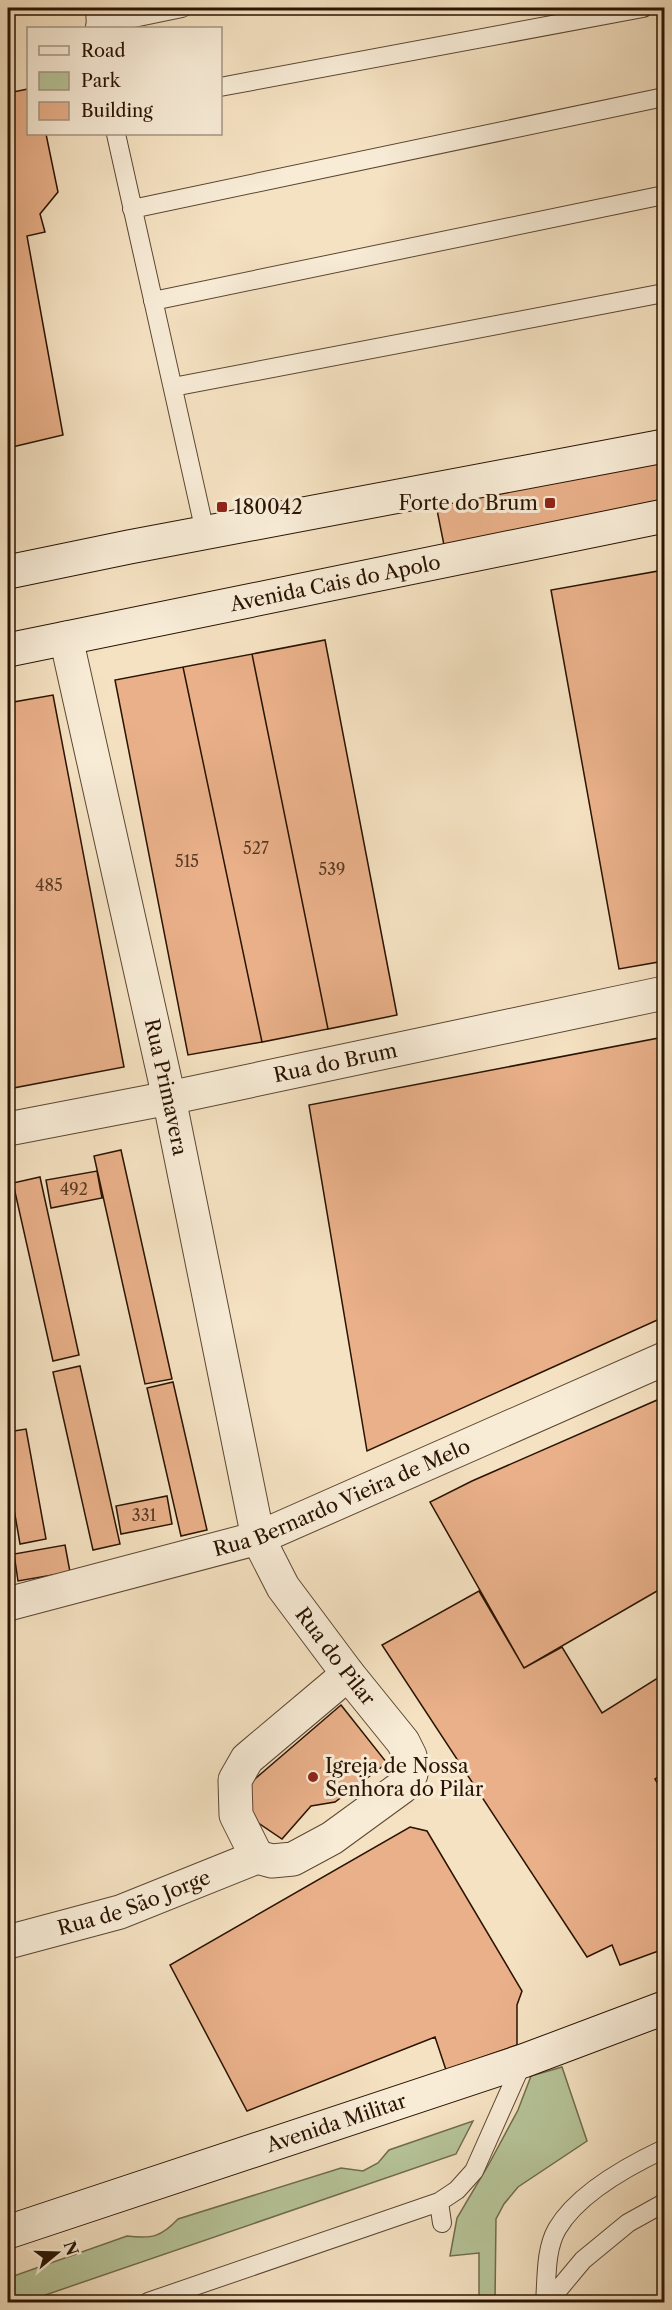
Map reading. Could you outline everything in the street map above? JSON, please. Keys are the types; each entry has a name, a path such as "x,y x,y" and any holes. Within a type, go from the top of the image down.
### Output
{"street":[{"path":"8,572 205,532 664,446"},
{"name":"Avenida Cais do Apolo","path":"8,651 664,516"},
{"name":"Rua Primavera","path":"66,638 169,1098 258,1538"},
{"name":"Rua do Brum","path":"8,1129 169,1098 664,993"},
{"name":"Rua Bernardo Vieira de Melo","path":"8,1604 258,1538 664,1359"},
{"name":"Rua do Pilar","path":"258,1538 283,1587 348,1674 403,1742 410,1756 411,1774"},
{"path":"257,1857 237,1815 235,1780 247,1759 348,1674"},
{"name":"Rua de São Jorge","path":"8,1942 120,1912 257,1857 272,1861 293,1859 332,1838 402,1787 411,1774"},
{"name":"Avenida Militar","path":"8,2232 523,2061 664,2008"}],"lane":[{"path":"95,21 182,8"},
{"path":"222,87 643,8"},
{"path":"132,208 664,97"},
{"path":"116,135 205,532"},
{"path":"153,301 664,195"},
{"path":"173,387 664,293"},
{"path":"148,2302 439,2202 458,2190 474,2171 523,2061"},
{"path":"547,2302 548,2262 556,2230 575,2206 613,2176 664,2149"},
{"path":"439,2202 442,2223"},
{"path":"547,2302 583,2260 628,2223 664,2203"}],"green space":[{"path":"562,2067 587,2141 518,2187 504,2204 496,2219 495,2302 479,2302 479,2253 450,2256 457,2218 518,2110 531,2076"},
{"path":"473,2121 456,2154 25,2302 8,2302 8,2278 127,2236 150,2237 166,2230 178,2219 341,2168 363,2171 378,2163 389,2150"}],"building":[{"path":"27,89 27,135 46,135 58,192 40,214 45,232 27,236 63,435 8,448 8,93"},
{"name":"Forte do Brum","path":"657,462 664,502 444,545 436,505"},
{"path":"664,570 664,961 619,969 551,590"},
{"path":"325,640 397,1015 328,1029 252,654"},
{"path":"252,654 328,1029 262,1042 183,667"},
{"path":"183,667 262,1042 188,1055 115,680"},
{"path":"53,695 124,1067 8,1089 8,703"},
{"path":"664,1037 664,1317 367,1451 309,1105"},
{"path":"121,1150 172,1379 145,1384 94,1156"},
{"path":"97,1171 102,1198 51,1208 46,1180"},
{"path":"40,1177 79,1355 53,1361 13,1183"},
{"path":"80,1366 120,1544 93,1550 53,1372"},
{"path":"173,1382 207,1530 181,1536 147,1388"},
{"path":"664,1397 664,1587 524,1668 430,1502 472,1481"},
{"path":"26,1429 46,1539 20,1544 8,1474 8,1432"},
{"path":"167,1496 172,1524 121,1534 116,1506"},
{"path":"65,1545 70,1572 18,1581 14,1554"},
{"path":"479,1591 524,1668 562,1647 602,1713 664,1674 664,1773 655,1779 664,1794 664,1949 620,1965 612,1945 587,1957 382,1645"},
{"name":"Igreja de Nossa Senhora do Pilar","path":"341,1705 387,1763 335,1802 311,1806 282,1839 254,1820 242,1790"},
{"path":"410,1827 427,1831 522,1991 517,2005 517,2045 446,2070 435,2037 247,2111 170,1965"}],"place":[{"name":"Forte do Brum","path":"550,503"},
{"name":"180042","path":"222,507"},
{"name":"Igreja de Nossa Senhora do Pilar","path":"313,1777"}]}
